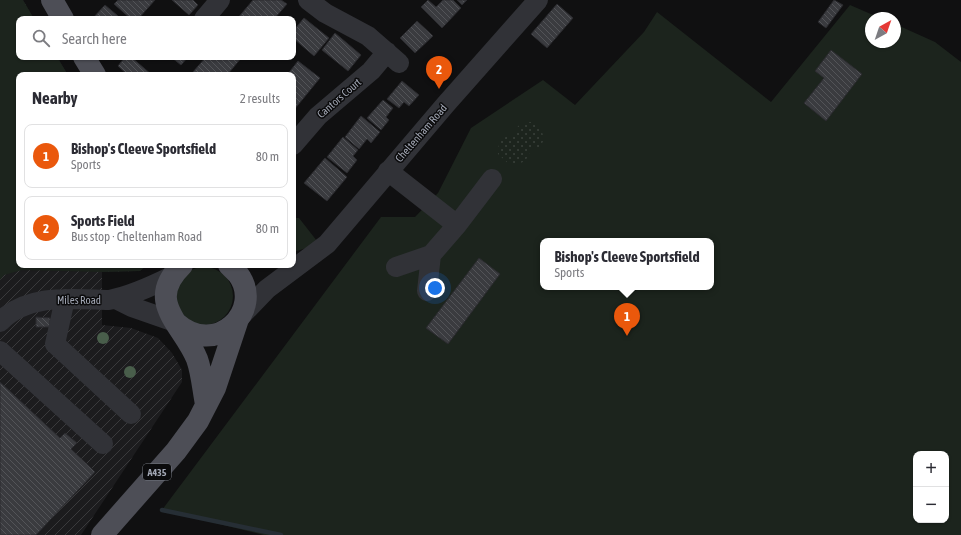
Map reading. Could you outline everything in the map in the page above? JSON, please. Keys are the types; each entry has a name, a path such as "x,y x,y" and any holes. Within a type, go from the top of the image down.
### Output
{"main road":[{"path":"52,0 60,16"},
{"path":"86,60 93,72"},
{"path":"176,323 188,332 201,336 215,335 226,331 239,318 245,303 244,286 238,274 232,268"},
{"path":"175,270 168,285 166,302 168,309 196,359 206,404"},
{"name":"A435","path":"102,535 176,451 198,421 215,388 239,318"}],"street":[{"path":"207,16 220,0"},
{"name":"Cantors Court","path":"296,142 318,116 371,71 393,58 368,36 325,13 308,0"},
{"name":"Cheltenham Road","path":"297,262 318,251 327,244 388,171 538,0"},
{"path":"388,171 456,225"},
{"path":"396,267 431,255 492,179"},
{"path":"427,290 431,255"},
{"name":"Cheltenham Road","path":"239,318 267,288 290,268"},
{"name":"Miles Road","path":"0,322 5,316 18,308 45,301 65,298 109,300 116,298 153,285 175,270"},
{"path":"65,298 55,344 132,414"},
{"name":"Miles Road","path":"116,298 132,307 176,323"},
{"path":"0,351 104,444"}],"shaded area":[{"path":"0,0 23,0 32,16 16,16 16,60 59,60 66,72 16,72 16,268 144,268 140,271 102,272 102,325 131,328 158,338 172,353 182,370 182,382 81,535 0,535"},
{"path":"0,0 23,0 32,16 16,16 16,60 59,60 66,72 16,72 16,268 144,268 140,271 102,272 22,270 4,275 0,280"},
{"path":"850,5 866,12 865,48 901,48 901,27 935,42 961,62 961,535 264,535 162,510 381,217 415,217 438,193 471,128 543,80 575,105 644,32 657,12 771,102"},
{"path":"528,122 535,122 541,127 544,140 539,148 530,149 528,157 524,162 510,165 498,154 500,143 507,136 514,135 518,126"},
{"path":"296,218 299,218 317,241 307,248 296,251"},
{"path":"193,269 215,269 228,280 233,296 231,307 220,320 215,323 204,325 193,323 180,312 177,307 175,296 177,285 188,272"}],"building":[{"path":"118,0 155,0 141,16 128,16 114,4"},
{"path":"172,0 193,0 198,5 189,15"},
{"path":"253,0 281,0 287,4 277,16 240,16"},
{"path":"428,0 436,7 443,0 453,0 461,8 442,28 421,7"},
{"path":"457,0 467,0 462,5"},
{"path":"834,0 843,5 826,28 818,22"},
{"path":"557,4 573,18 547,48 531,34"},
{"path":"105,5 118,16 95,16"},
{"path":"304,18 329,38 314,56 296,41 296,27"},
{"path":"417,21 433,36 415,53 400,38"},
{"path":"335,33 361,55 348,71 322,50"},
{"path":"831,50 862,74 826,121 804,103 824,78 815,71"},
{"path":"123,60 134,60 148,72 125,72 118,66"},
{"path":"175,60 185,60 181,65"},
{"path":"203,60 240,60 230,72 193,72"},
{"path":"298,61 320,78 296,107 296,72 289,72"},
{"path":"402,81 419,95 409,106 404,102 399,108 387,99"},
{"path":"383,100 393,108 386,117 389,120 381,130 367,118"},
{"path":"361,116 380,132 371,143 367,139 359,149 345,137"},
{"path":"343,137 358,150 353,156 357,160 347,173 327,157"},
{"path":"325,158 347,177 327,201 304,183"},
{"path":"479,258 500,274 448,344 426,328"},
{"path":"36,317 50,318 50,327 36,327"},
{"path":"0,382 60,438 65,433 77,443 71,449 95,472 36,535 0,535"}],"waterway":[{"path":"162,510 281,535"}],"place":[{"name":"Sports Field","path":"439,89"},
{"name":"Bishop's Cleeve Sportsfield","path":"627,336"}]}
